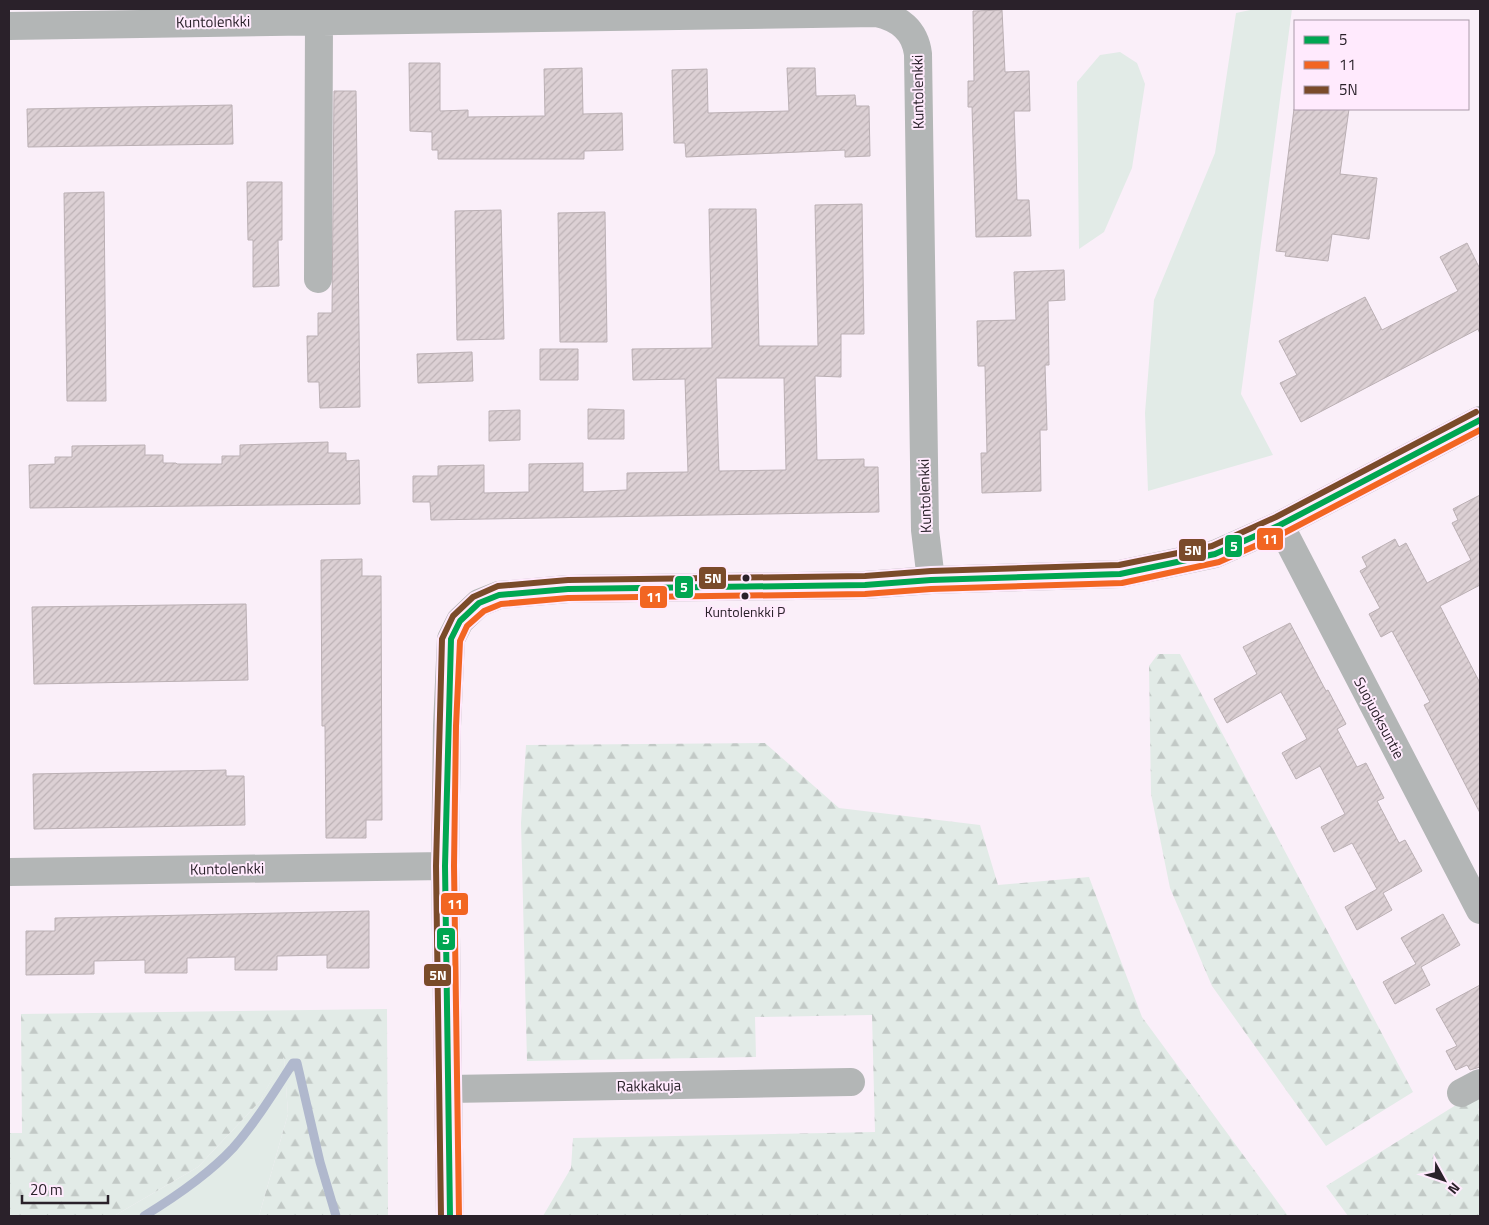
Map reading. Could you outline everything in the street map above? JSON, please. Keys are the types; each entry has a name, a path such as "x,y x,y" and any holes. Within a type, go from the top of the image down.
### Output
{"street":[{"name":"Kuntolenkki","path":"9,26 877,13 888,15 905,25 916,44 918,54 925,530 931,580"},
{"path":"318,280 319,21"},
{"path":"450,1216 445,866 447,726 451,640 460,621 479,603 499,595 568,589 865,585 931,580 1120,574 1215,554 1280,525 1480,420"},
{"name":"Suojuoksuntie","path":"1280,525 1480,910"},
{"name":"Kuntolenkki","path":"9,872 445,866"},
{"name":"Rakkakuja","path":"448,1089 851,1082"}],"green space":[{"path":"1255,9 1292,9 1241,394 1273,455 1148,491 1145,413 1154,300 1215,153 1236,13"},
{"path":"1120,52 1137,63 1145,84 1132,168 1104,232 1079,249 1077,82 1100,55"},
{"path":"1158,654 1180,654 1413,1092 1326,1146 1212,986 1170,888 1151,794 1149,666"},
{"path":"765,743 839,808 980,825 998,885 1089,877 1142,1017 1288,1216 543,1216 571,1168 573,1138 875,1132 872,1015 755,1017 756,1057 527,1061 521,823 526,745"},
{"path":"387,1009 388,1216 259,1216 288,1114 284,1057 260,1101 198,1167 114,1216 9,1216 9,1133 22,1133 21,1014"},
{"path":"284,1056 288,1114 259,1216 114,1216 198,1167 260,1101"},
{"path":"1480,1090 1480,1108 1478,1109 1480,1113 1480,1216 1348,1216 1326,1186"}],"building":[{"path":"1002,10 1005,72 1029,71 1030,111 1014,111 1017,200 1029,200 1031,236 976,237 972,107 968,107 968,81 974,81 973,11"},
{"path":"409,63 440,63 440,111 468,110 468,117 545,116 544,69 582,68 583,114 622,113 623,150 584,151 584,159 438,159 438,150 432,150 432,132 410,131"},
{"path":"787,68 815,68 816,96 855,95 856,106 869,106 870,156 845,157 845,150 686,157 685,143 674,143 672,70 707,69 708,113 789,111"},
{"path":"334,91 356,91 360,407 320,408 319,382 308,382 307,336 318,336 318,313 332,313"},
{"path":"232,105 233,144 28,147 27,109"},
{"path":"1294,109 1349,110 1340,174 1377,178 1369,239 1332,234 1328,261 1285,256 1286,252 1276,251"},
{"path":"247,182 282,182 282,240 278,240 279,286 253,287 253,240 248,240"},
{"path":"104,192 106,401 67,401 64,193"},
{"path":"862,204 864,334 841,334 841,377 815,376 817,460 864,459 864,467 878,467 879,512 431,520 430,502 413,502 413,476 438,476 438,466 484,465 484,493 529,492 529,464 583,463 583,492 627,490 627,473 688,472 685,379 633,380 632,349 712,348 709,209 756,209 759,346 818,346 815,205","holes":["716,378 784,378 786,470 719,471"]},
{"path":"501,210 504,339 457,340 455,211"},
{"path":"605,212 607,342 560,342 558,213"},
{"path":"1467,243 1480,269 1480,334 1478,329 1301,422 1280,383 1297,375 1279,341 1365,297 1382,330 1458,291 1440,257"},
{"path":"1064,270 1065,300 1048,301 1049,365 1045,365 1047,430 1040,430 1041,491 982,493 981,453 987,453 985,366 978,366 977,321 1016,320 1014,272"},
{"path":"540,349 578,349 578,380 540,380"},
{"path":"472,352 473,381 418,383 417,354"},
{"path":"588,409 624,410 624,439 588,439"},
{"path":"520,410 520,440 489,441 489,411"},
{"path":"328,442 328,453 346,453 346,461 359,460 360,504 30,508 29,465 55,464 55,457 72,457 72,446 145,445 145,455 163,455 163,463 222,464 222,456 240,456 240,445"},
{"path":"1480,495 1480,585 1440,606 1480,683 1480,813 1424,705 1430,702 1392,631 1381,637 1369,614 1380,608 1360,571 1367,567 1362,557 1395,539 1399,547 1406,543 1427,583 1471,560 1452,523 1458,520 1453,509"},
{"path":"362,559 362,576 381,576 382,820 366,820 366,838 326,838 325,726 322,726 321,560"},
{"path":"246,604 248,680 34,684 32,607"},
{"path":"1290,623 1346,724 1337,729 1357,767 1366,763 1384,798 1377,801 1399,843 1405,840 1422,871 1383,893 1392,910 1357,930 1345,907 1377,889 1352,843 1334,852 1321,827 1345,814 1320,766 1296,779 1282,753 1307,739 1281,692 1227,723 1214,699 1257,674 1243,647"},
{"path":"226,770 226,776 244,776 245,825 34,829 33,774"},
{"path":"369,911 369,968 327,968 327,955 277,956 277,970 235,970 235,957 187,958 187,973 145,973 145,960 94,961 94,974 26,975 26,931 55,931 55,918"},
{"path":"1443,914 1460,945 1421,967 1430,985 1395,1004 1383,982 1416,964 1401,938"},
{"path":"1480,985 1480,1067 1470,1070 1467,1065 1456,1070 1446,1051 1457,1046 1436,1009"}],"waterway":[{"path":"144,1216 191,1185 233,1148 257,1117 293,1063 297,1063 320,1162 336,1216"}],"transit line":[{"name":"5N","path":"441,1216 436,866 442,639 453,616 473,597 498,586 568,580 865,576 931,571 1119,565 1212,546 1276,517 1476,412"},
{"name":"5","path":"450,1216 445,866 451,639 460,621 479,603 499,595 568,589 865,585 931,580 1120,574 1215,554 1280,525 1480,420"},
{"name":"11","path":"459,1216 454,866 456,726 460,641 467,626 484,611 501,604 568,598 865,594 931,589 1122,583 1219,562 1284,533 1480,430"}],"place":[{"name":"Kuntolenkki P","path":"745,596"}]}
